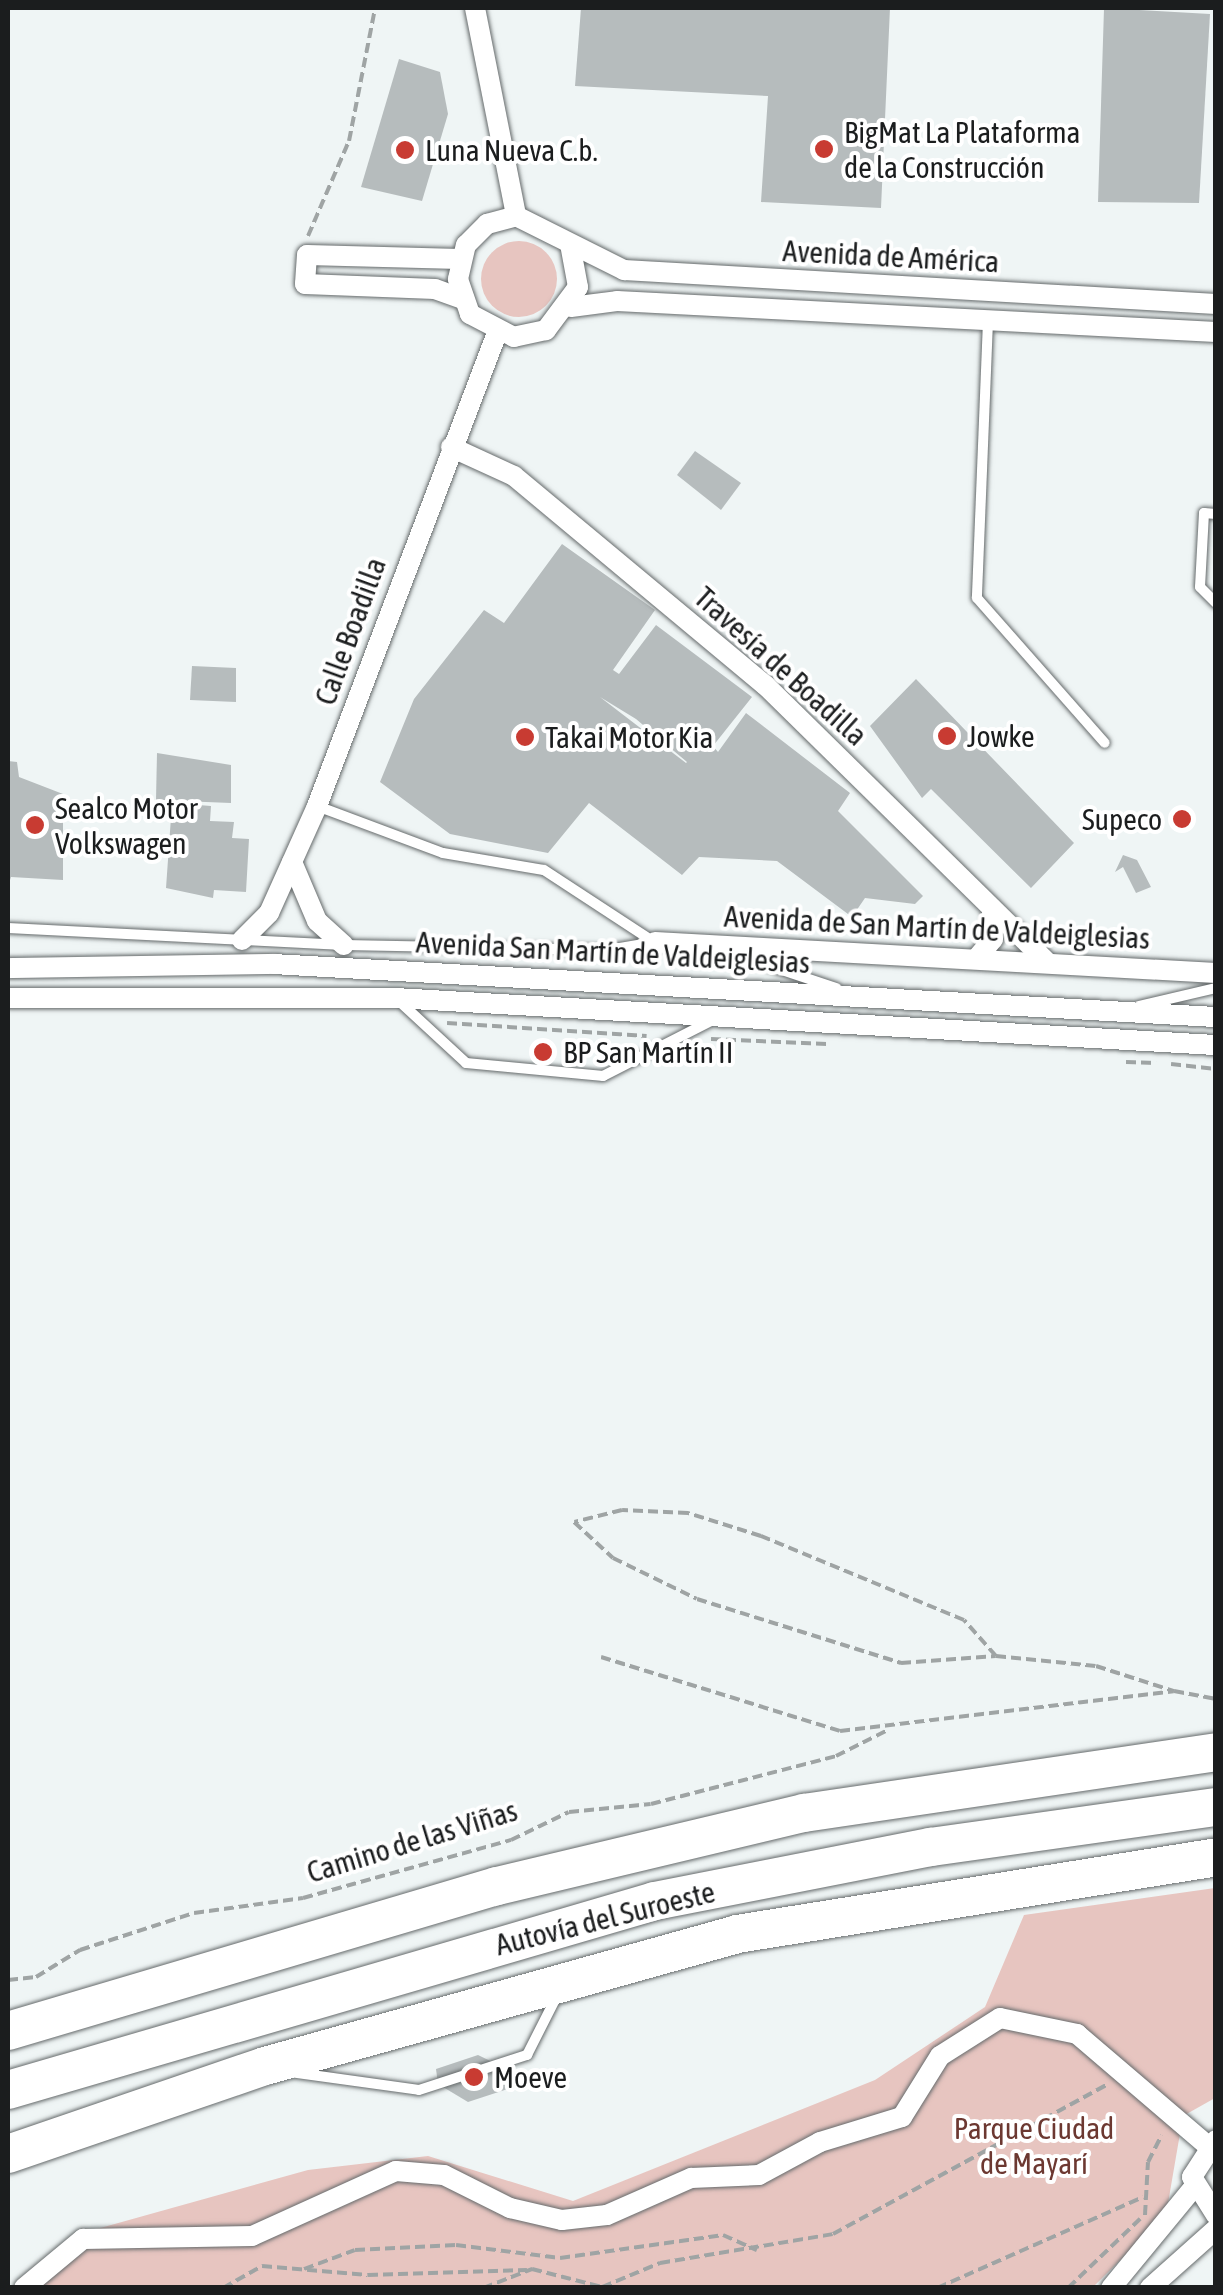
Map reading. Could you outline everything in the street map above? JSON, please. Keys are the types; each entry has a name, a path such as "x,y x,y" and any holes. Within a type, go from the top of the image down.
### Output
{"highway":[{"name":"Autovía del Suroeste","path":"8,2031 497,1886 804,1813 1216,1752"},
{"name":"Autovía del Suroeste","path":"8,2090 655,1901 931,1846 1216,1807"},
{"path":"8,2154 265,2066 737,1934 1216,1857"}],"street":[{"path":"475,8 516,216"},
{"path":"460,259 307,256 305,284 434,288 462,299 497,333 530,336 570,307 578,276 570,244 537,219 516,216 475,234 460,259 462,299"},
{"name":"Avenida de América","path":"570,244 637,272 1216,304"},
{"name":"Avenida de América","path":"570,307 617,301 1216,332"},
{"name":"Calle Boadilla","path":"242,940 269,912 317,806 497,333"},
{"name":"Travesía de Boadilla","path":"451,447 514,476 765,685 1046,961"},
{"path":"292,862 317,921 344,945"},
{"path":"977,958 993,940 992,909"},
{"name":"Avenida de San Martín de Valdeiglesias","path":"655,942 1216,973"},
{"name":"Avenida San Martín de Valdeiglesias","path":"8,968 274,964 1216,1016"},
{"name":"Avenida San Martín de Valdeiglesias","path":"8,998 396,998 1216,1045"},
{"path":"24,2288 83,2239 252,2236 396,2171 444,2174 510,2208 562,2220 607,2215 692,2178 759,2175 820,2142 902,2117 940,2056 1000,2018 1077,2034 1128,2077 1174,2126 1211,2142 1193,2188 1156,2240 1111,2288"},
{"path":"1193,2188 1216,2215"},
{"path":"1150,2288 1216,2229"}],"lane":[{"path":"988,321 977,598 1105,743"},
{"path":"1216,514 1204,513 1200,588 1216,603"},
{"path":"317,806 442,853 544,870 655,942"},
{"path":"8,928 344,945 608,950 655,942"},
{"path":"709,945 856,995"},
{"path":"1115,1012 1216,988"},
{"path":"396,998 466,1063 602,1076 720,1016"},
{"path":"265,2066 361,2089 419,2090 528,2056 564,1982"}],"path":[{"path":"307,256 309,227 354,123 375,8"},
{"path":"420,1021 838,1045"},
{"path":"1107,1060 1216,1069"},
{"path":"996,1656 964,1620 761,1536 688,1513 622,1510 574,1522 613,1558 698,1599 900,1663 996,1656 1096,1666 1174,1691 1216,1699"},
{"path":"601,1657 794,1720 888,1730 1174,1691"},
{"name":"Camino de las Viñas","path":"8,1980 36,1978 80,1950 194,1913 303,1898 511,1840 568,1812 651,1804 836,1756 888,1730"},
{"path":"222,2288 262,2266 304,2270 532,2270 602,2287 660,2263 756,2250 833,2234 1068,2098 1128,2077"},
{"path":"1156,2240 1145,2216 1143,2198 1153,2142 1174,2126"},
{"path":"937,2288 1143,2198"},
{"path":"1068,2288 1130,2223 1145,2216"},
{"path":"304,2270 356,2250 456,2244 560,2258 723,2235 756,2250"},
{"path":"484,2288 532,2270"}],"green space":[{"path":"519,241 546,252 557,279 546,306 519,317 492,306 481,279 492,252"},
{"name":"Parque Ciudad de Mayarí","path":"1215,1888 1215,2098 1183,2116 1166,2215 1093,2287 16,2288 86,2232 308,2170 428,2156 573,2201 875,2080 985,2007 1024,1915"}],"building":[{"name":"BigMat La Plataforma de la Construcción","path":"581,8 890,8 881,208 761,202 768,96 575,86"},
{"path":"1104,8 1210,14 1199,203 1098,202"},
{"name":"Luna Nueva C.b.","path":"399,59 440,72 448,114 422,201 361,187"},
{"path":"695,451 741,483 721,510 677,475"},
{"path":"562,544 655,610 613,670 619,674 656,625 752,697 713,746 718,752 746,713 850,793 838,811 923,896 915,904 865,898 852,917 777,861 699,857 682,875 589,803 548,853 450,834 380,782 414,699 484,610 504,623","holes":["600,697 636,719 687,762"]},
{"path":"192,666 236,668 236,702 190,700"},
{"path":"916,679 1074,843 1031,888 931,789 922,798 870,726"},
{"path":"157,753 231,765 231,803 156,800"},
{"name":"Sealco Motor Volkswagen","path":"8,761 17,762 19,777 63,794 63,880 11,877 8,886"},
{"path":"172,803 211,806 210,821 234,822 232,838 249,839 246,892 214,890 213,898 166,888"},
{"path":"1123,855 1137,860 1151,887 1136,893 1123,867 1115,872"},
{"name":"Moeve","path":"478,2055 509,2070 514,2087 468,2102 438,2084 436,2069"}],"place":[{"name":"BigMat La Plataforma de la Construcción","path":"824,149"},
{"name":"Luna Nueva C.b.","path":"405,150"},
{"name":"Jowke","path":"947,736"},
{"name":"Takai Motor Kia","path":"525,737"},
{"name":"Supeco","path":"1182,819"},
{"name":"Sealco Motor Volkswagen","path":"35,825"},
{"name":"BP San Martín II","path":"543,1052"},
{"name":"Moeve","path":"474,2077"}]}
